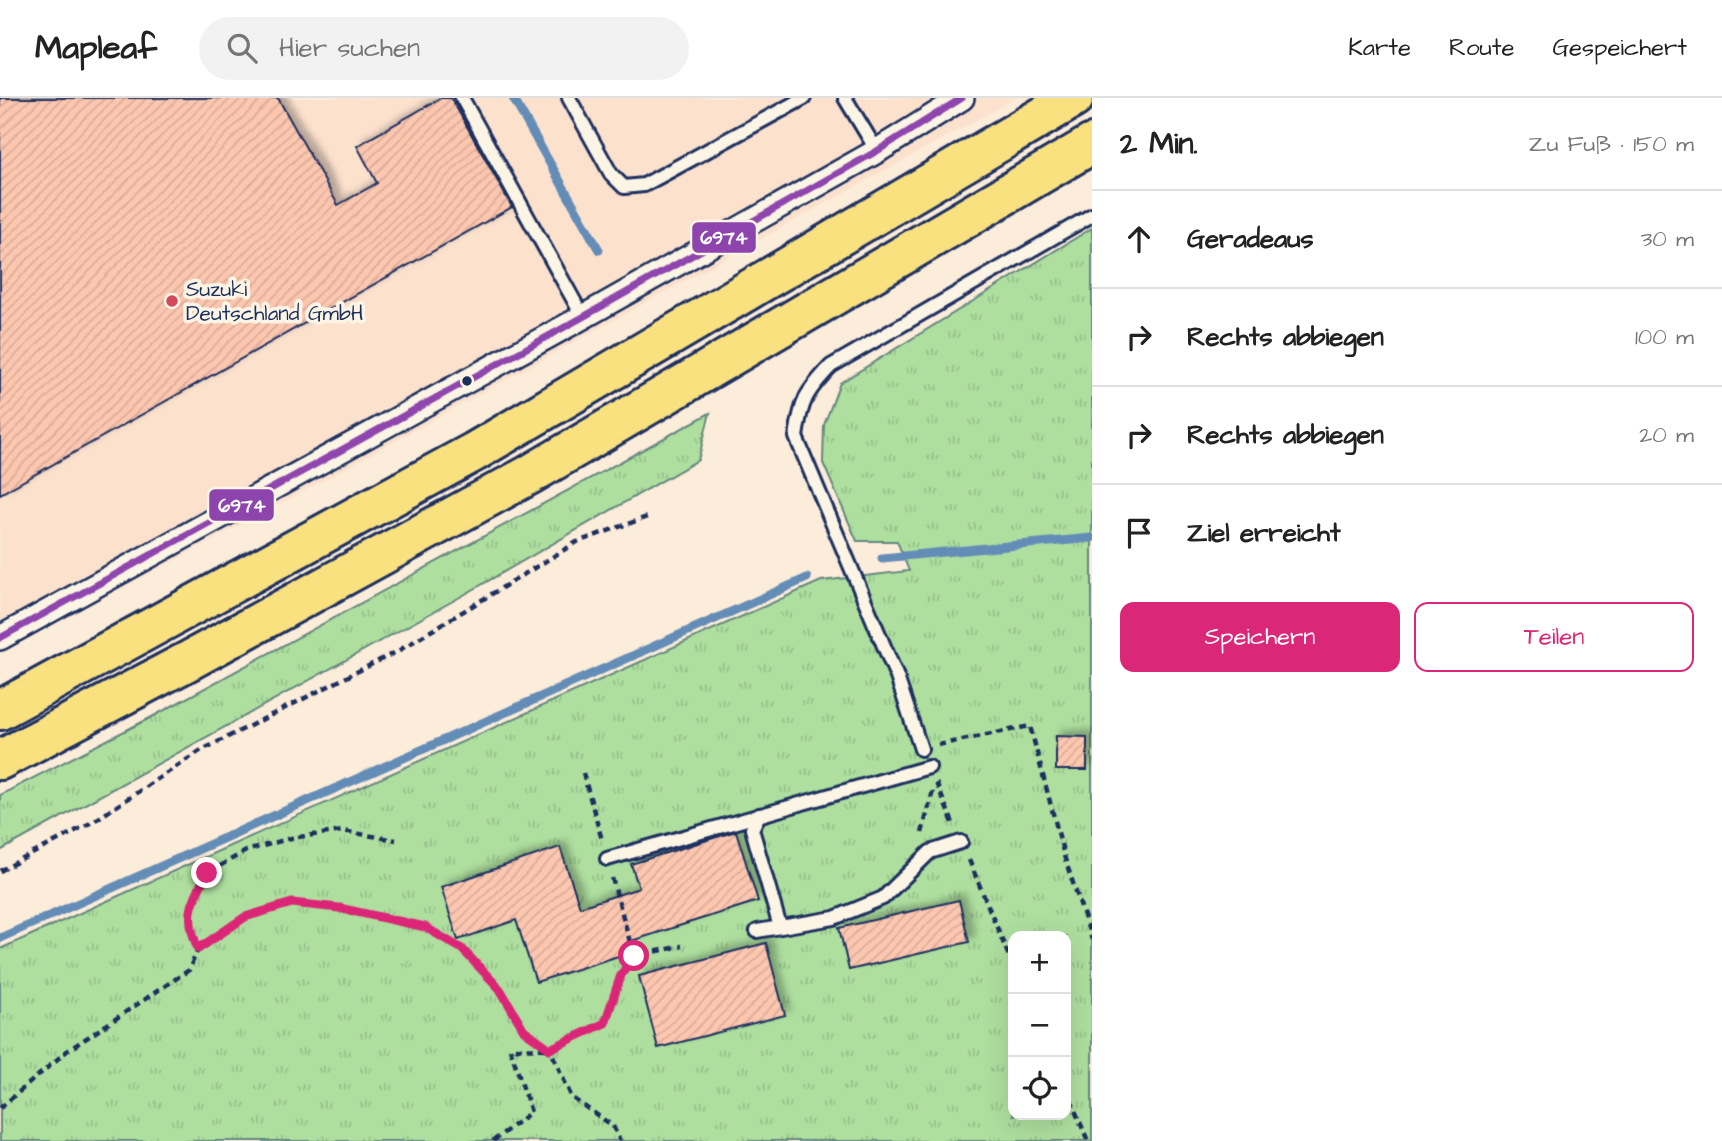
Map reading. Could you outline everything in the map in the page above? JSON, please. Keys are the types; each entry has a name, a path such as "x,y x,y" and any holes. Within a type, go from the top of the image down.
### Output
{"highway":[{"path":"0,710 474,452 1074,98"},
{"path":"0,761 529,475 1092,144"}],"street":[{"path":"0,638 583,317 877,151 962,98"}],"lane":[{"path":"462,98 583,317"},
{"path":"569,98 611,174 624,187 644,185 804,98"},
{"path":"845,98 877,151"},
{"path":"921,749 897,677 796,437 799,412 809,389 831,366 1092,215"},
{"path":"607,859 929,767"},
{"path":"759,816 752,829 780,928"},
{"path":"757,931 834,918 883,898 930,852 961,842"}],"path":[{"path":"0,871 94,821 200,751 398,651 577,542 650,516"},
{"path":"921,749 1030,726 1065,859 1092,940"},
{"path":"915,868 936,782"},
{"path":"198,949 190,929 191,905 207,873 247,851 291,838 343,831 396,840"},
{"path":"0,1108 67,1051 189,970 198,949 245,917 292,903 339,908 425,927 462,949 500,989 524,1030 550,1049 572,1098 613,1126 620,1141"},
{"path":"494,1141 531,1112 510,1048 550,1049 605,1023 621,975 634,956 682,946"},
{"path":"1071,1101 1088,1141"}],"shaded area":[{"path":"0,98 1016,98 300,493 0,653"}],"green space":[{"path":"1092,228 1092,1141 0,1141 0,949 821,581 909,571 897,541 857,541 823,463 824,425 840,383"},
{"path":"710,413 698,460 462,596 0,851 0,795 150,718"}],"building":[{"name":"Suzuki Deutschland GmbH","path":"0,98 278,98 338,205 377,183 357,146 441,98 451,98 512,207 0,494"},
{"path":"1056,736 1087,737 1087,770 1056,770"},
{"path":"736,831 758,901 628,942 631,952 536,982 516,920 458,940 441,887 560,847 580,907 639,888 631,864"},
{"path":"959,900 969,942 849,970 839,928"},
{"path":"766,943 785,1015 658,1048 639,976"}],"waterway":[{"path":"513,98 599,250"},
{"path":"882,558 1092,538"},
{"path":"0,938 807,578"}],"transit line":[{"name":"6974","path":"0,638 583,317 877,151 962,98"}],"place":[{"name":"Suzuki Deutschland GmbH","path":"172,301"}],"route":[{"path":"207,873 191,905 190,929 198,949 245,917 292,903 339,908 425,927 462,949 500,989 524,1030 550,1049 605,1023 621,975 634,956"}]}
